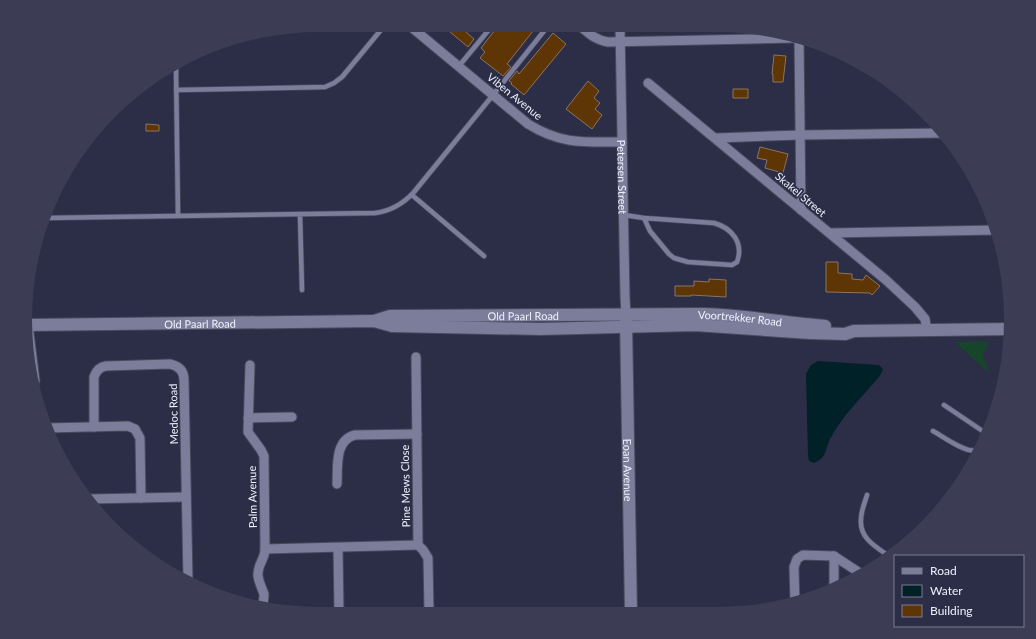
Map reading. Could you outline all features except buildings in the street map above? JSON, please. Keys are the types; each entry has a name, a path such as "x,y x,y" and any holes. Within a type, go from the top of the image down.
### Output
{"main road":[{"name":"Old Paarl Road","path":"374,321 390,316 626,315"},
{"name":"Petersen Street","path":"626,315 626,328"},
{"name":"Voortrekker Road","path":"626,315 736,315 762,320 844,328 854,331 1003,329"},
{"name":"Old Paarl Road","path":"32,322 374,321 392,326 540,330 626,328"},
{"name":"Voortrekker Road","path":"626,328 695,325 810,333 845,334 854,331"},
{"name":"Eoan Avenue","path":"626,328 632,607"}],"street":[{"name":"Viben Avenue","path":"417,32 528,124 548,135 583,143 622,142"},
{"path":"587,32 592,37 599,40 621,42 775,38"},
{"name":"Petersen Street","path":"620,32 626,315"},
{"path":"799,44 801,210"},
{"name":"Skakel Street","path":"648,83 886,280 915,307 925,319 927,330"},
{"path":"716,138 936,133"},
{"path":"830,233 990,230"},
{"name":"Pine Mews Close","path":"416,357 418,545"},
{"name":"Medoc Road","path":"94,427 94,377 98,369 106,366 170,364 178,366 182,371 184,376 187,574"},
{"name":"Palm Avenue","path":"250,365 248,418 249,434 264,456 265,557 258,566 258,576 264,595 263,601"},
{"path":"248,418 292,417"},
{"path":"53,428 132,427 140,438 141,498"},
{"path":"337,484 339,452 347,438 355,434 417,434"},
{"path":"94,499 186,497"},
{"path":"265,549 418,545 426,553 428,558 429,607"},
{"path":"338,548 339,607"},
{"path":"795,596 794,567 797,558 803,555 834,556 856,570"},
{"path":"834,556 834,582"}],"lane":[{"path":"176,90 325,87 342,77 379,32"},
{"path":"459,66 487,32"},
{"path":"51,218 384,212 398,206 412,195 494,96 543,32"},
{"path":"176,71 178,216"},
{"path":"412,195 484,256"},
{"path":"300,214 302,290"},
{"path":"624,216 720,224 736,236 738,241 738,259 732,265 688,262 680,260 669,254 647,227 644,218"},
{"path":"944,405 982,431"},
{"path":"933,431 963,448 972,450"},
{"path":"867,494 860,519 863,533 873,546 884,553"}],"green space":[{"path":"987,341 988,343 983,357 990,374 958,345 958,342"}],"water":[{"path":"818,361 879,365 883,370 879,377 840,422 830,439 825,453 821,459 814,463 809,461 808,455 806,374 811,365"}]}
